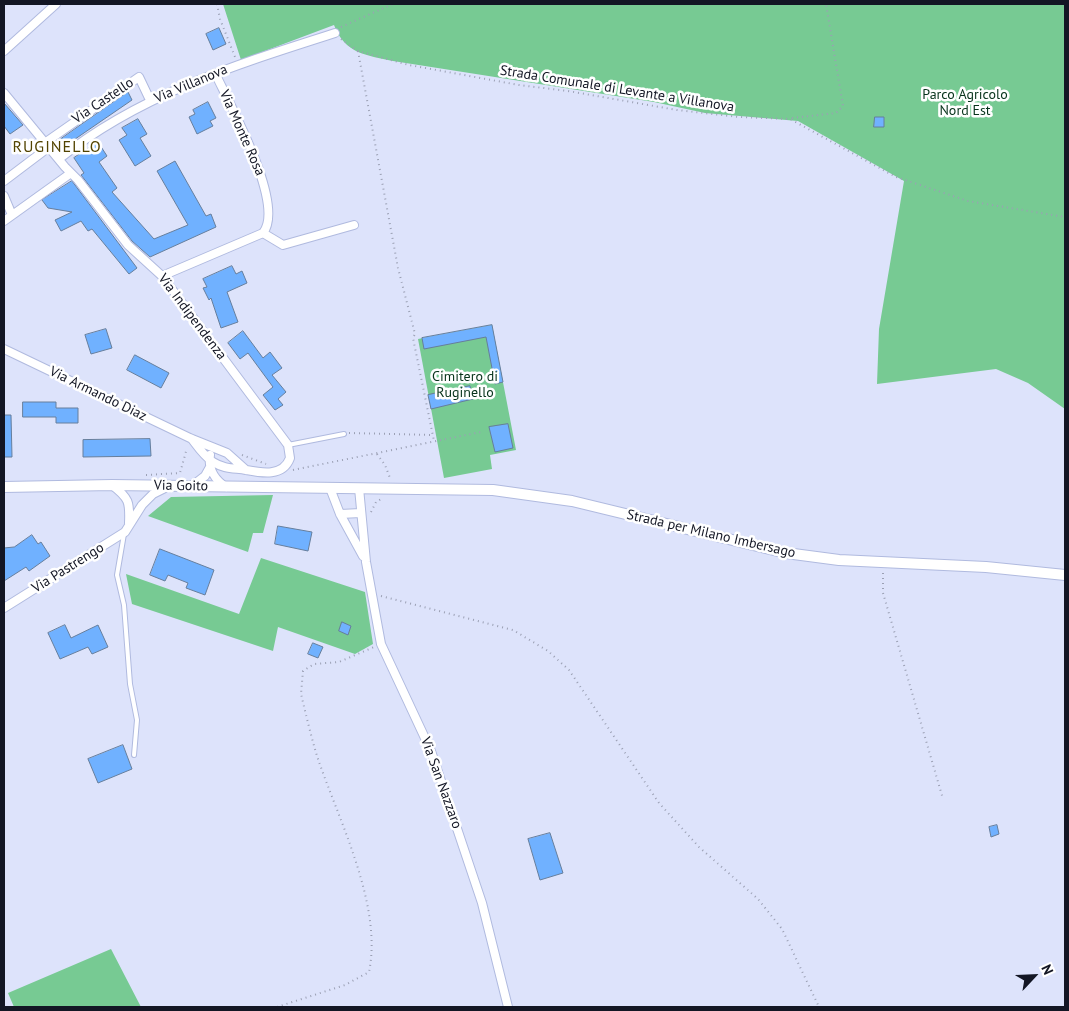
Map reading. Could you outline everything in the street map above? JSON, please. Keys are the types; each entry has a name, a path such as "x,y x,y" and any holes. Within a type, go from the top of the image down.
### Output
{"street":[{"path":"4,51 56,4"},
{"name":"Via Villanova","path":"59,159 134,108 150,100 238,64 335,33"},
{"name":"Via Monte Rosa","path":"215,73 265,184 270,220 263,233"},
{"name":"Via Castello","path":"48,145 139,77 150,100"},
{"name":"Via Indipendenza","path":"4,93 128,245 162,276 288,445"},
{"path":"4,181 48,145"},
{"path":"4,221 71,174"},
{"path":"4,196 12,215"},
{"path":"162,276 263,233 283,245 354,225"},
{"name":"Via Armando Diaz","path":"4,349 192,439 215,448 227,454 246,470"},
{"name":"Via Armando Diaz","path":"192,439 209,463 216,479 226,487"},
{"path":"209,463 226,468 273,472 286,466 291,455 288,445"},
{"path":"192,486 205,476 212,450 215,448"},
{"path":"242,488 246,470"},
{"path":"112,485 128,501 127,529"},
{"name":"Via Goito","path":"4,486 112,485 359,488"},
{"name":"Via Pastrengo","path":"4,608 127,529 153,494 169,486"},
{"name":"Via San Nazzaro","path":"330,488 340,514 366,562"},
{"name":"Strada per Milano Imbersago","path":"359,488 388,493 493,490 530,494 582,504 786,553 882,563 986,567 1065,576"},
{"name":"Via San Nazzaro","path":"359,488 366,562 381,644 431,751 482,903 508,1007"},
{"path":"340,514 361,513"}],"lane":[{"path":"288,445 344,434"},
{"path":"127,529 117,575 124,606 130,684 137,720 134,754"}],"path":[{"path":"217,4 220,19 238,64"},
{"path":"335,33 337,28 392,4"},
{"path":"790,118 836,114 843,106 826,4"},
{"name":"Strada Comunale di Levante a Villanova","path":"335,33 358,51 408,65 676,110 739,117 790,118 896,177 968,201 1065,217"},
{"path":"358,51 392,237 404,297 415,334 414,338 434,442"},
{"path":"344,434 352,432 433,435"},
{"path":"236,452 266,464 278,461 295,471 481,432"},
{"path":"141,475 180,473 185,454 192,439"},
{"path":"361,513 371,512 376,502 388,493 385,465 377,454"},
{"path":"882,563 883,593 944,800"},
{"path":"372,592 514,630 548,651 569,670 659,803 699,846 758,899 782,929 819,1007"},
{"path":"277,1007 345,985 369,972 372,957 370,919 353,852 317,755 301,694 301,684 303,671 314,664 339,662 381,644"}],"green space":[{"name":"Parco Agricolo Nord Est","path":"223,4 1065,4 1065,409 1028,383 996,369 877,384 879,329 904,181 798,121 705,113 654,102 393,61 365,55 350,48 339,35 334,25 241,60"},
{"name":"Cimitero di Ruginello","path":"492,325 516,450 490,455 492,469 444,478 418,339"},
{"path":"273,495 263,533 253,533 248,552 148,516 171,497"},
{"path":"261,558 365,592 373,644 355,654 278,627 273,651 132,604 126,574 239,614"},
{"path":"111,949 141,1007 14,1007 8,993"}],"building":[{"path":"219,28 226,44 213,50 206,34"},
{"path":"128,92 132,100 65,146 61,139"},
{"path":"208,102 216,118 210,121 213,126 197,134 189,117 195,114 193,110"},
{"path":"4,103 23,125 10,134 4,126"},
{"path":"875,117 884,117 884,127 874,127"},
{"path":"138,119 147,134 140,138 151,156 135,166 119,140 127,135 122,128"},
{"path":"98,142 107,156 99,162 117,188 112,192 154,239 188,225 157,171 175,161 206,216 211,214 216,227 150,257 132,241 81,175 84,173 74,158"},
{"path":"72,181 137,268 129,274 92,229 88,231 81,221 61,231 55,220 72,212 48,208 42,200"},
{"path":"232,266 236,274 242,271 247,283 227,292 238,322 221,328 211,298 209,300 203,288 207,287 203,279"},
{"path":"492,325 503,382 495,384 486,337 424,349 422,338"},
{"path":"106,329 112,348 91,354 85,335"},
{"path":"243,331 263,358 270,352 282,368 272,375 286,392 278,399 283,405 275,410 263,395 273,387 248,353 240,359 228,343"},
{"path":"135,355 169,373 161,388 127,370"},
{"path":"470,386 473,399 431,409 428,395"},
{"path":"23,402 56,402 56,408 78,408 78,423 56,423 56,417 23,417"},
{"path":"4,415 11,415 12,457 4,457"},
{"path":"508,424 513,448 495,452 489,427"},
{"path":"150,439 151,456 83,457 83,440"},
{"path":"278,526 312,532 308,551 275,544"},
{"path":"32,535 38,544 41,542 50,556 29,571 26,567 4,581 4,548 14,547"},
{"path":"160,549 214,570 205,595 186,588 188,583 168,575 165,581 150,575"},
{"path":"342,622 351,626 348,635 339,631"},
{"path":"65,625 71,638 98,625 108,647 92,654 88,647 60,659 48,633"},
{"path":"313,643 323,647 318,658 308,654"},
{"path":"123,745 132,769 98,783 88,759"},
{"path":"997,825 999,834 991,837 989,827"},
{"path":"550,833 563,873 540,880 528,839"}],"district":[{"name":"RUGINELLO","path":"57,147"}]}
